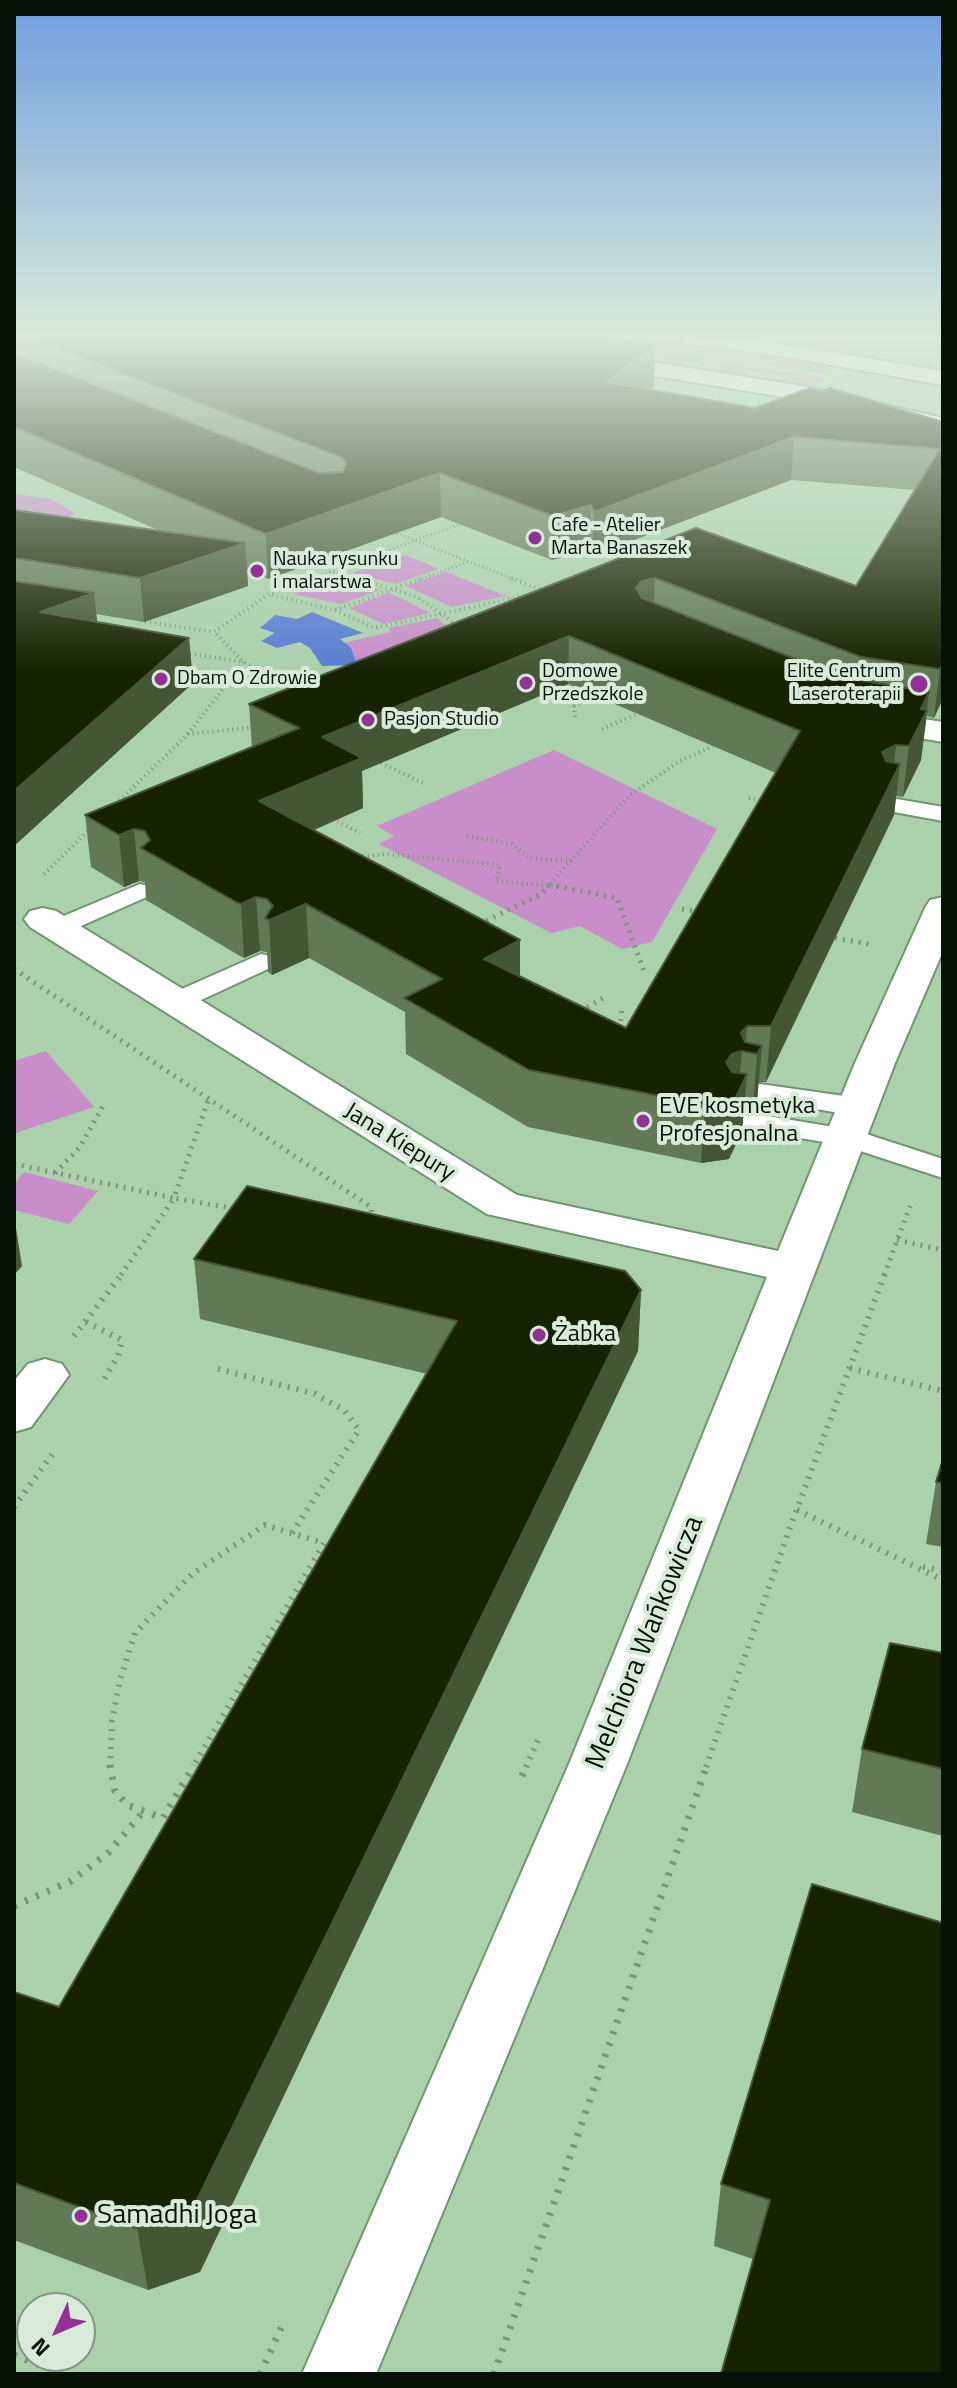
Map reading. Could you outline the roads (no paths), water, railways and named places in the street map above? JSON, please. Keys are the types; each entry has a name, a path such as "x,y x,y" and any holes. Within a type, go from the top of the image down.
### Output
{"street":[{"path":"836,711 874,722 943,732"},
{"name":"Melchiora Wańkowicza","path":"339,2374 598,1764 796,1269 913,957 943,908"},
{"name":"Jana Kiepury","path":"50,924 479,1193 503,1205 796,1269"},
{"path":"14,1415 45,1375"}],"lane":[{"path":"943,795 895,797 943,814"},
{"path":"50,924 140,891"},
{"path":"175,1002 261,962"},
{"path":"753,1091 853,1122 934,1166"},
{"path":"738,1120 853,1122"}],"water":[{"path":"312,612 363,633 340,639 351,648 357,665 322,666 310,648 300,642 277,648 261,641 275,633 260,628 275,615 297,619"}],"place":[{"name":"Cafe - Atelier Marta Banaszek","path":"535,538"},
{"name":"Nauka rysunku i malarstwa","path":"257,571"},
{"name":"Dbam O Zdrowie","path":"161,679"},
{"name":"Domowe Przedszkole","path":"526,683"},
{"name":"Elite Centrum Laseroterapii","path":"919,684"},
{"name":"Pasjon Studio","path":"368,720"},
{"name":"EVE kosmetyka Profesjonalna","path":"643,1121"},
{"name":"Żabka","path":"539,1335"},
{"name":"Samadhi Joga","path":"81,2216"}]}
